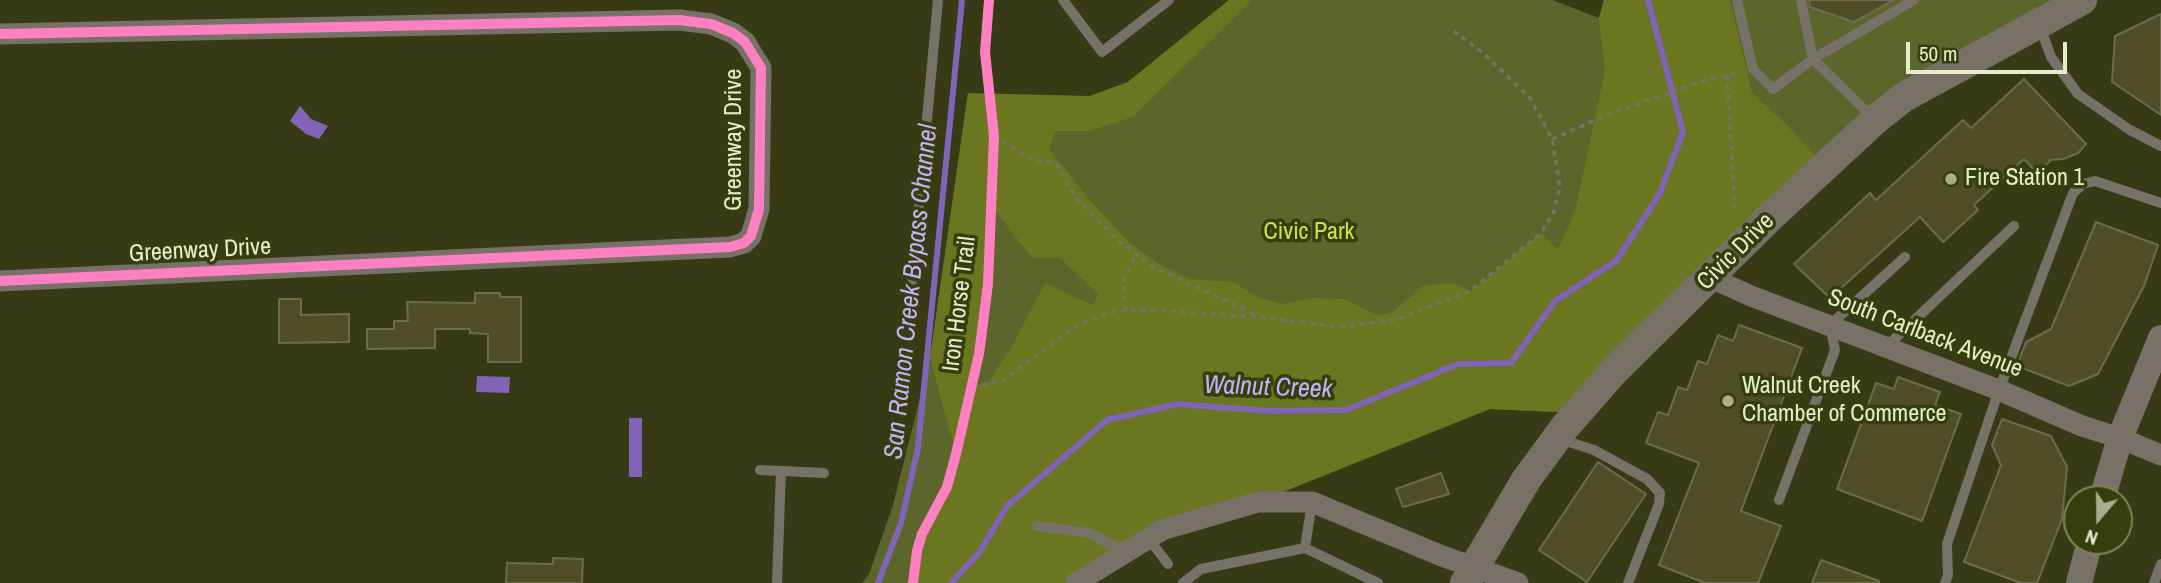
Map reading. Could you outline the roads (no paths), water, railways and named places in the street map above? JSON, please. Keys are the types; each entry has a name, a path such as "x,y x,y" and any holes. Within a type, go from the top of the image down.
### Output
{"main road":[{"name":"Civic Drive","path":"1469,575 1526,480 1556,438 1613,372 1769,218 1875,120 1904,97 2082,0"}],"street":[{"name":"Greenway Drive","path":"0,34 679,20 710,24 733,33 745,42 761,68 759,209 751,236 744,243 730,247 0,281"},
{"name":"South Carlback Avenue","path":"1711,278 1751,296 2161,455"},
{"path":"2106,485 2120,438 2161,338"},
{"path":"1076,583 1161,530 1258,502 1312,502 1469,575 1518,583"},
{"path":"2079,583 2087,555"}],"lane":[{"path":"908,325 938,0"},
{"path":"1063,0 1102,52 1169,0"},
{"path":"1737,0 1753,69 1773,89 1813,59 1914,0"},
{"path":"1801,0 1813,59 1875,120"},
{"path":"2038,22 2050,57 2078,94 2130,130 2161,146"},
{"path":"1945,583 1948,575 1947,544 1999,390 2073,193 2083,184 2095,181 2161,203"},
{"path":"1886,347 2014,226"},
{"path":"1779,500 1835,350 1830,325 1905,257"},
{"path":"1556,438 1594,450 1647,479 1660,493 1659,504 1628,583"},
{"path":"760,470 824,474"},
{"path":"777,583 780,471"},
{"path":"1305,548 1312,502"},
{"path":"1037,526 1089,533 1126,552"},
{"path":"1148,538 1168,565"},
{"path":"1183,583 1201,569 1305,548 1378,583"},
{"path":"2154,583 2161,564"}],"waterway":[{"name":"San Ramon Creek Bypass Channel","path":"878,583 901,523 918,448 962,0"},
{"name":"Walnut Creek","path":"951,583 979,553 1007,506 1107,420 1177,404 1269,411 1346,410 1458,364 1511,363 1555,301 1616,261 1659,195 1683,132 1648,0"}],"place":[{"name":"Fire Station 1","path":"1951,179"},
{"name":"Walnut Creek Chamber of Commerce","path":"1728,401"}],"park label":[{"name":"Civic Park","path":"1309,233"}]}
